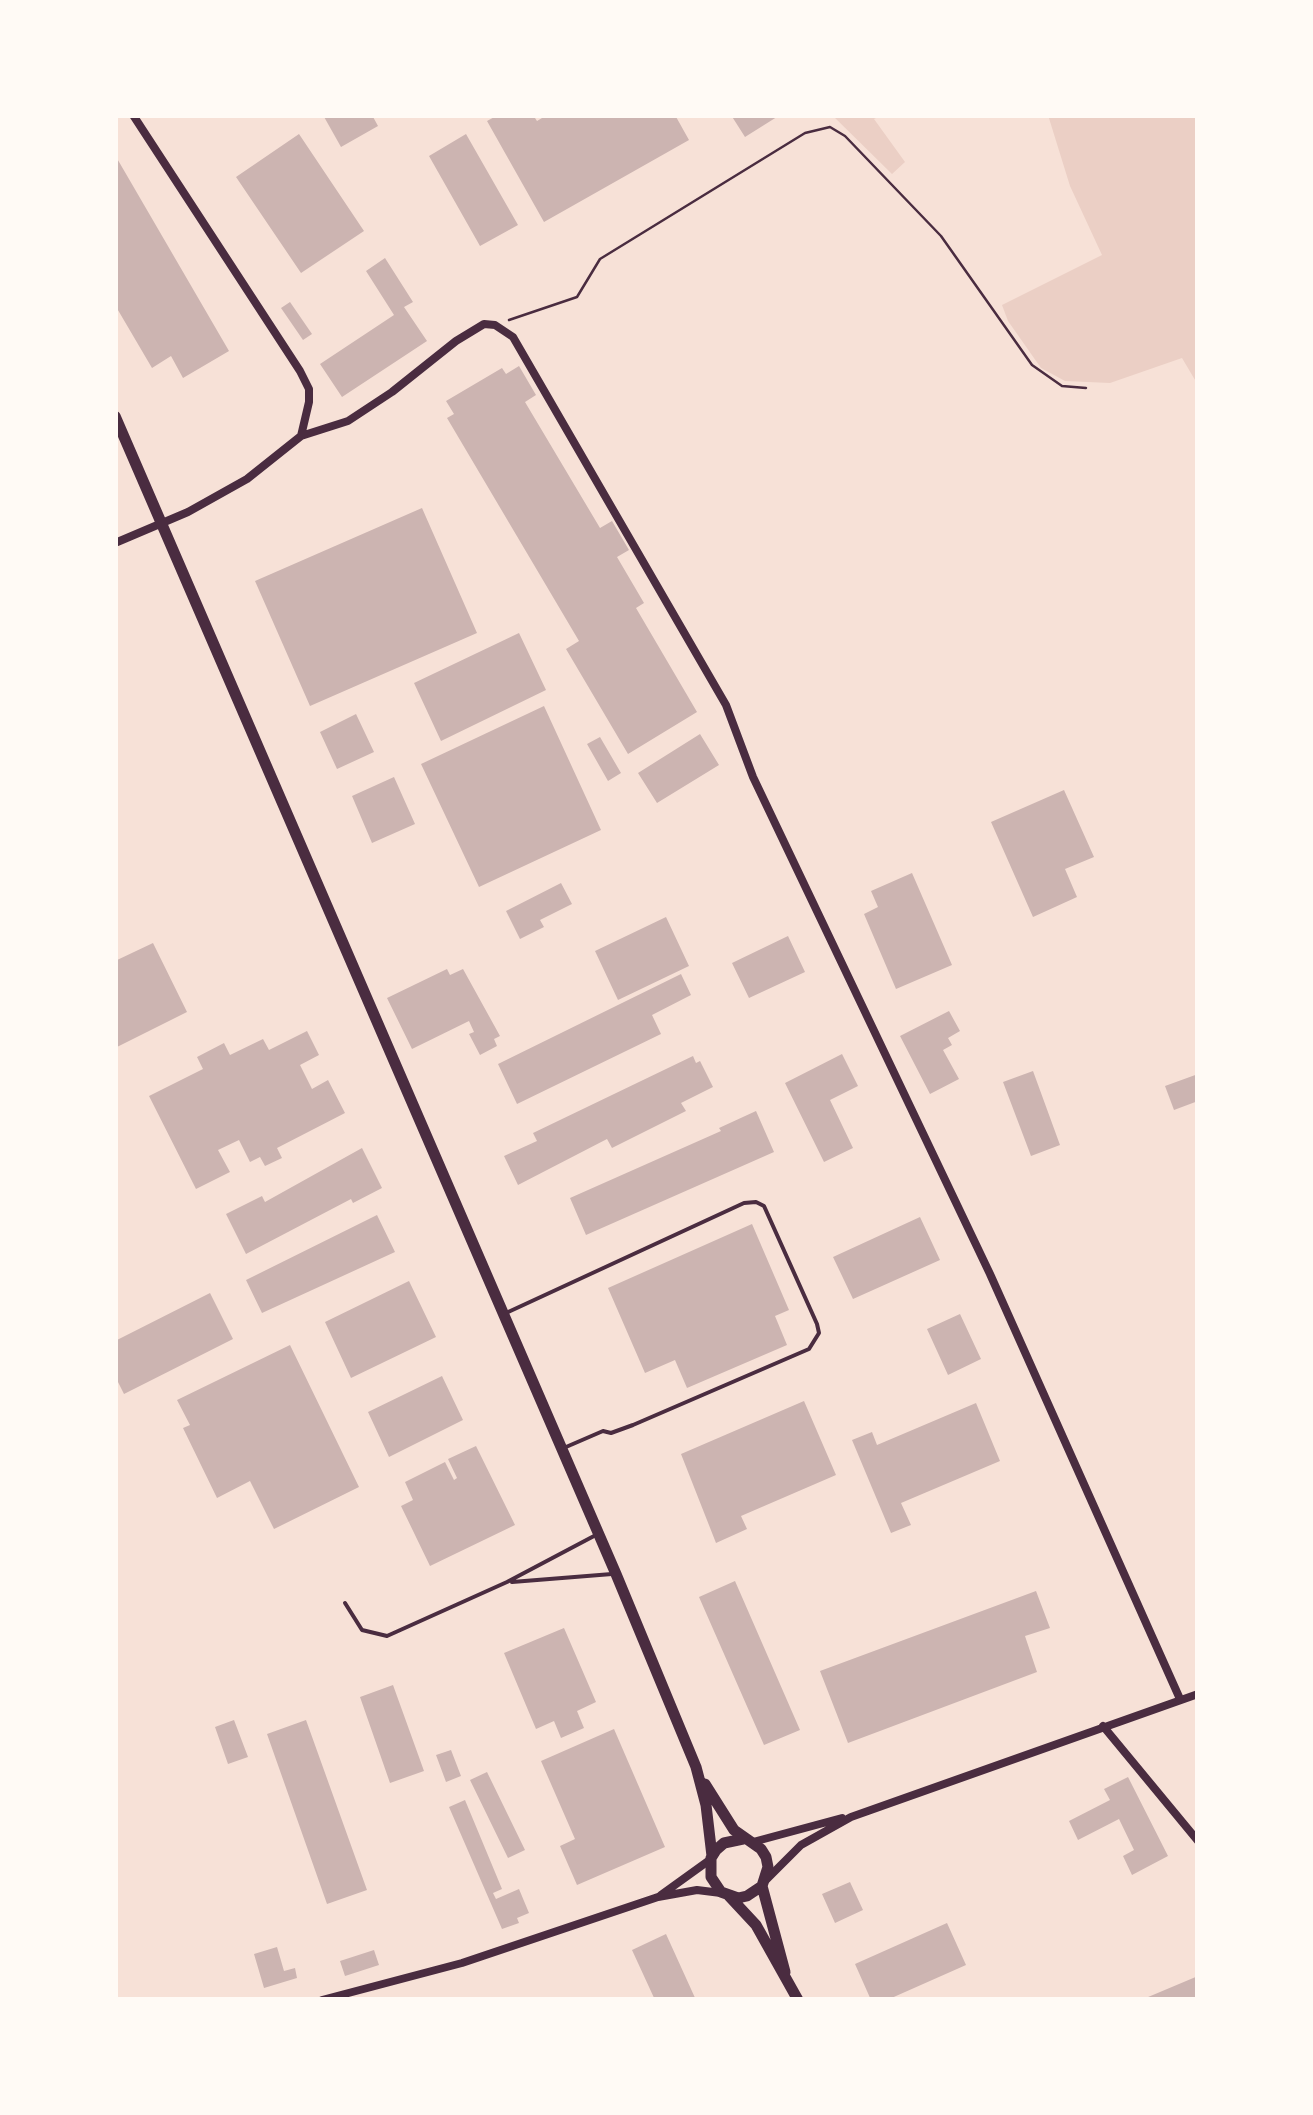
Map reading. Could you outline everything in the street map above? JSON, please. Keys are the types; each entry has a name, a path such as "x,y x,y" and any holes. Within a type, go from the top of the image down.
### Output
{"main road":[{"path":"115,416 562,1448 696,1768 706,1804 712,1857 710,1877 748,1916 785,1972 798,2000"},
{"path":"696,1768 726,1820 766,1857 764,1884 785,1972"},
{"path":"712,1857 724,1843 748,1841"},
{"path":"727,1895 748,1896 764,1884"}],"street":[{"path":"132,115 300,371 309,389 301,436"},
{"path":"115,543 247,479 301,436 348,421 484,324 495,325 513,337 726,705 753,777 990,1274 1180,1698"},
{"path":"764,1884 801,1845 851,1817 1198,1694"},
{"path":"1103,1726 1198,1841"},
{"path":"748,1841 851,1817"},
{"path":"658,1897 712,1857"},
{"path":"322,2000 510,1949 658,1897 697,1890 727,1895"}],"lane":[{"path":"504,1314 744,1204 756,1202 764,1206 817,1324 819,1333 809,1349 616,1432 603,1431 562,1448"},
{"path":"346,1603 362,1630 388,1636 508,1582 598,1533"},
{"path":"508,1582 616,1574"}],"path":[{"path":"495,325 577,297 600,259 805,133 830,127 845,136 941,236 1032,365 1062,386 1086,388"}],"shaded area":[{"path":"832,115 882,115 874,119 905,162 892,174"},
{"path":"1048,115 1198,115 1198,385 1182,358 1110,383 1065,381 1041,368 1008,321 1002,305 1102,255 1070,186"}],"building":[{"path":"323,115 372,115 378,126 341,147"},
{"path":"498,115 533,115 537,121 547,115 675,115 689,140 544,222 487,121"},
{"path":"731,115 780,115 745,137"},
{"path":"299,134 364,231 301,273 236,177"},
{"path":"466,134 518,225 480,246 429,156"},
{"path":"115,155 229,351 183,378 171,356 152,368 115,305"},
{"path":"385,258 413,302 404,307 427,341 342,397 320,364 394,315 366,271"},
{"path":"290,302 312,334 303,340 281,308"},
{"path":"519,366 536,395 525,402 600,528 612,521 629,550 617,557 644,603 636,608 697,712 628,754 566,649 579,641 447,418 454,414 446,401 502,368 506,374"},
{"path":"422,508 477,633 310,706 255,581"},
{"path":"519,633 546,690 441,741 414,683"},
{"path":"544,706 601,830 479,887 421,764"},
{"path":"356,714 374,752 337,769 320,732"},
{"path":"700,734 719,765 657,803 638,773"},
{"path":"600,737 621,773 608,781 587,744"},
{"path":"394,777 415,824 372,843 352,796"},
{"path":"1064,790 1094,857 1065,869 1077,897 1033,917 991,822"},
{"path":"912,873 952,965 896,989 864,914 878,907 871,891"},
{"path":"561,883 572,904 540,920 544,927 520,939 506,911"},
{"path":"666,917 689,966 618,1000 595,951"},
{"path":"788,936 805,972 749,998 732,963"},
{"path":"153,943 187,1012 115,1048 115,961"},
{"path":"447,969 450,975 463,969 500,1036 494,1039 497,1046 480,1055 469,1034 474,1032 469,1021 412,1049 387,998"},
{"path":"681,974 691,995 652,1015 661,1034 517,1104 498,1064"},
{"path":"949,1011 960,1031 948,1038 952,1045 943,1050 959,1079 930,1094 900,1036"},
{"path":"307,1031 319,1055 300,1065 312,1089 328,1080 345,1113 277,1148 282,1158 265,1166 260,1157 250,1162 239,1140 218,1150 230,1172 196,1189 149,1096 203,1069 197,1057 224,1043 230,1055 263,1039 269,1050"},
{"path":"842,1054 858,1086 830,1100 853,1148 824,1162 785,1083"},
{"path":"693,1056 696,1063 700,1061 713,1087 681,1103 686,1111 612,1148 607,1139 518,1185 504,1156 537,1141 533,1133"},
{"path":"1033,1071 1060,1145 1031,1156 1003,1082"},
{"path":"1198,1074 1198,1101 1174,1110 1165,1086"},
{"path":"756,1111 774,1152 586,1235 570,1198 721,1131 719,1128"},
{"path":"362,1148 382,1188 353,1203 351,1199 246,1254 226,1214 262,1196 265,1202"},
{"path":"377,1215 395,1252 262,1313 246,1280"},
{"path":"920,1217 940,1260 853,1299 833,1257"},
{"path":"752,1224 789,1310 775,1316 787,1345 687,1388 675,1360 645,1373 608,1288"},
{"path":"409,1281 436,1337 351,1378 325,1322"},
{"path":"210,1293 233,1339 124,1394 115,1376 115,1341"},
{"path":"960,1314 981,1359 948,1375 927,1329"},
{"path":"290,1345 359,1487 274,1529 250,1481 217,1498 183,1428 190,1425 177,1400"},
{"path":"442,1376 463,1420 389,1457 368,1412"},
{"path":"804,1401 836,1475 741,1516 747,1529 716,1543 681,1454"},
{"path":"976,1403 1000,1461 901,1503 911,1525 891,1533 852,1440 872,1432 877,1445"},
{"path":"476,1446 515,1525 430,1566 401,1506 413,1500 405,1482 445,1462 454,1480 457,1478 448,1459"},
{"path":"735,1581 800,1730 764,1745 699,1597"},
{"path":"1036,1591 1050,1628 1025,1636 1037,1672 848,1743 820,1671"},
{"path":"564,1628 596,1702 577,1711 584,1728 561,1738 554,1721 536,1729 504,1653"},
{"path":"393,1685 424,1771 390,1783 360,1697"},
{"path":"234,1720 248,1757 228,1764 215,1727"},
{"path":"306,1720 367,1890 327,1904 267,1734"},
{"path":"614,1729 665,1847 577,1885 560,1846 575,1839 541,1761"},
{"path":"451,1750 461,1776 446,1782 436,1755"},
{"path":"487,1772 525,1850 508,1858 470,1780"},
{"path":"1128,1777 1168,1856 1132,1875 1123,1856 1134,1850 1119,1819 1078,1840 1069,1821 1110,1800 1104,1789"},
{"path":"465,1800 502,1889 493,1893 496,1899 519,1889 529,1913 517,1918 519,1923 502,1929 449,1807"},
{"path":"850,1882 863,1910 835,1923 822,1894"},
{"path":"947,1923 966,1965 887,2000 871,2000 855,1964"},
{"path":"666,1934 696,2000 655,2000 632,1950"},
{"path":"277,1947 284,1971 295,1968 297,1978 264,1988 254,1954"},
{"path":"374,1950 379,1965 345,1976 340,1961"},
{"path":"1198,1976 1198,2000 1141,2000"}]}
